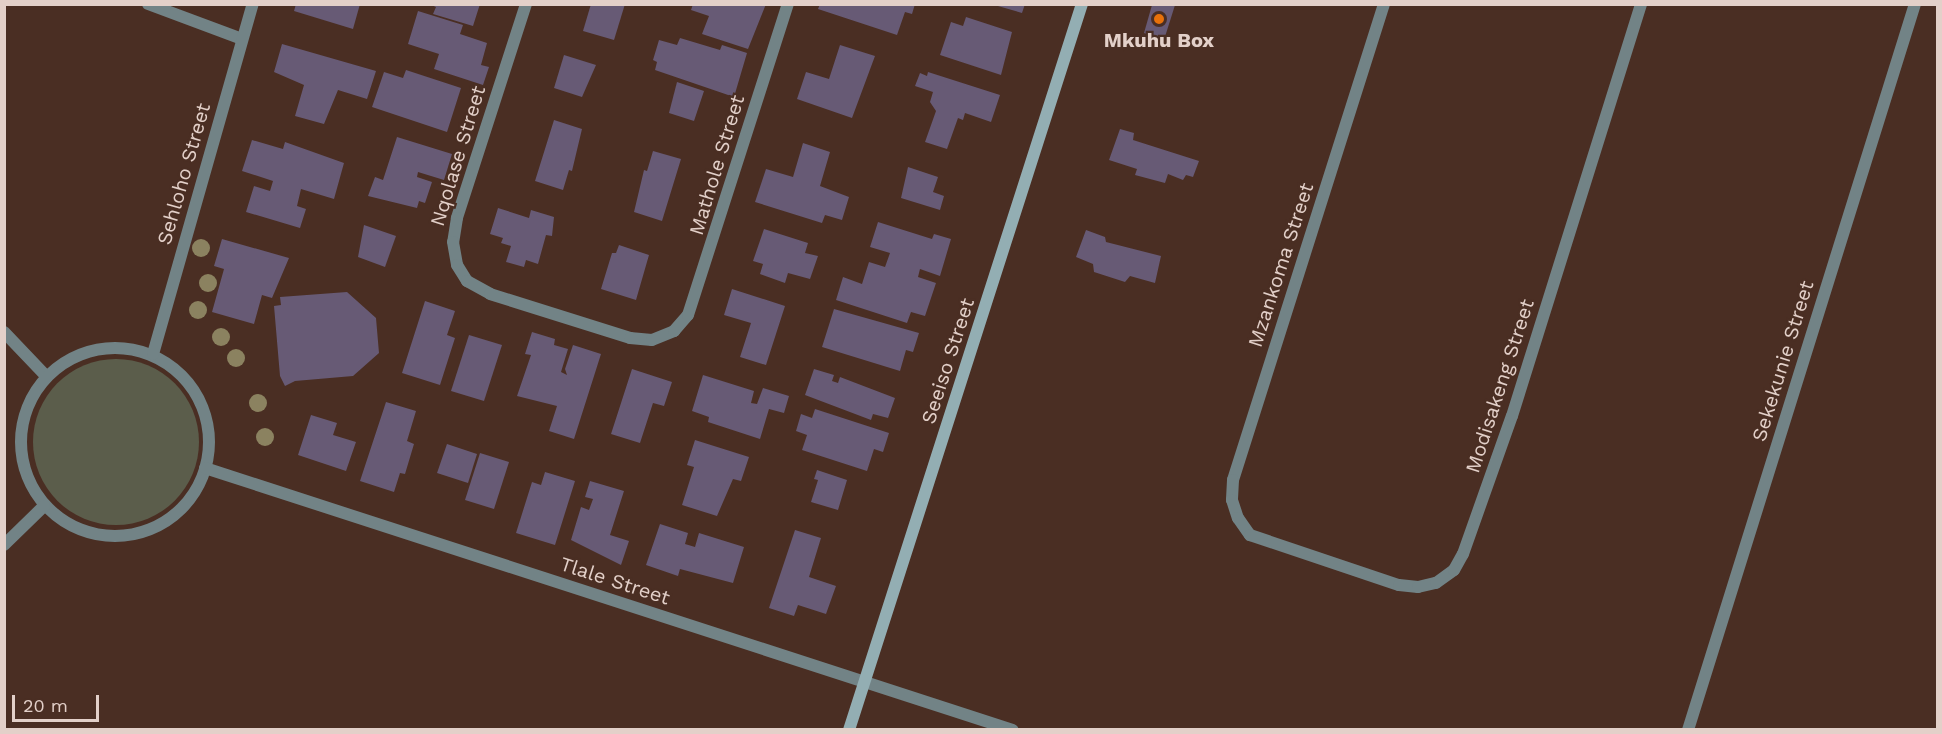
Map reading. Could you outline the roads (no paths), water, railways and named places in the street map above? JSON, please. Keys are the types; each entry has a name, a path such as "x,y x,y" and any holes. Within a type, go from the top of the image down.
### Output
{"street":[{"path":"148,4 242,39"},
{"name":"Sehloho Street","path":"153,354 253,4"},
{"name":"Nqolase Street","path":"526,4 458,218 453,242 457,264 466,281 490,294 608,331 652,340 674,331"},
{"name":"Mathole Street","path":"674,331 688,315 699,287 788,4"},
{"name":"Seeiso Street","path":"849,729 1082,4"},
{"name":"Mzankoma Street","path":"1250,535 1232,500 1233,480 1384,4"},
{"name":"Modisakeng Street","path":"1250,535 1399,585 1418,587 1436,583 1454,570 1463,555 1512,416 1641,4"},
{"name":"Sekekunie Street","path":"1688,729 1915,4"},
{"path":"4,332 47,377"},
{"path":"121,347 153,354 180,373 194,388 208,419 209,452 200,483 181,510 165,522 135,535 101,536 70,526 44,506 27,477 20,445 22,420 35,390 47,377 58,365 88,351 121,347"},
{"name":"Tlale Street","path":"205,468 865,683 1014,729"},
{"path":"4,544 44,506"}],"place":[{"name":"Mkuhu Box","path":"1159,19"}]}
